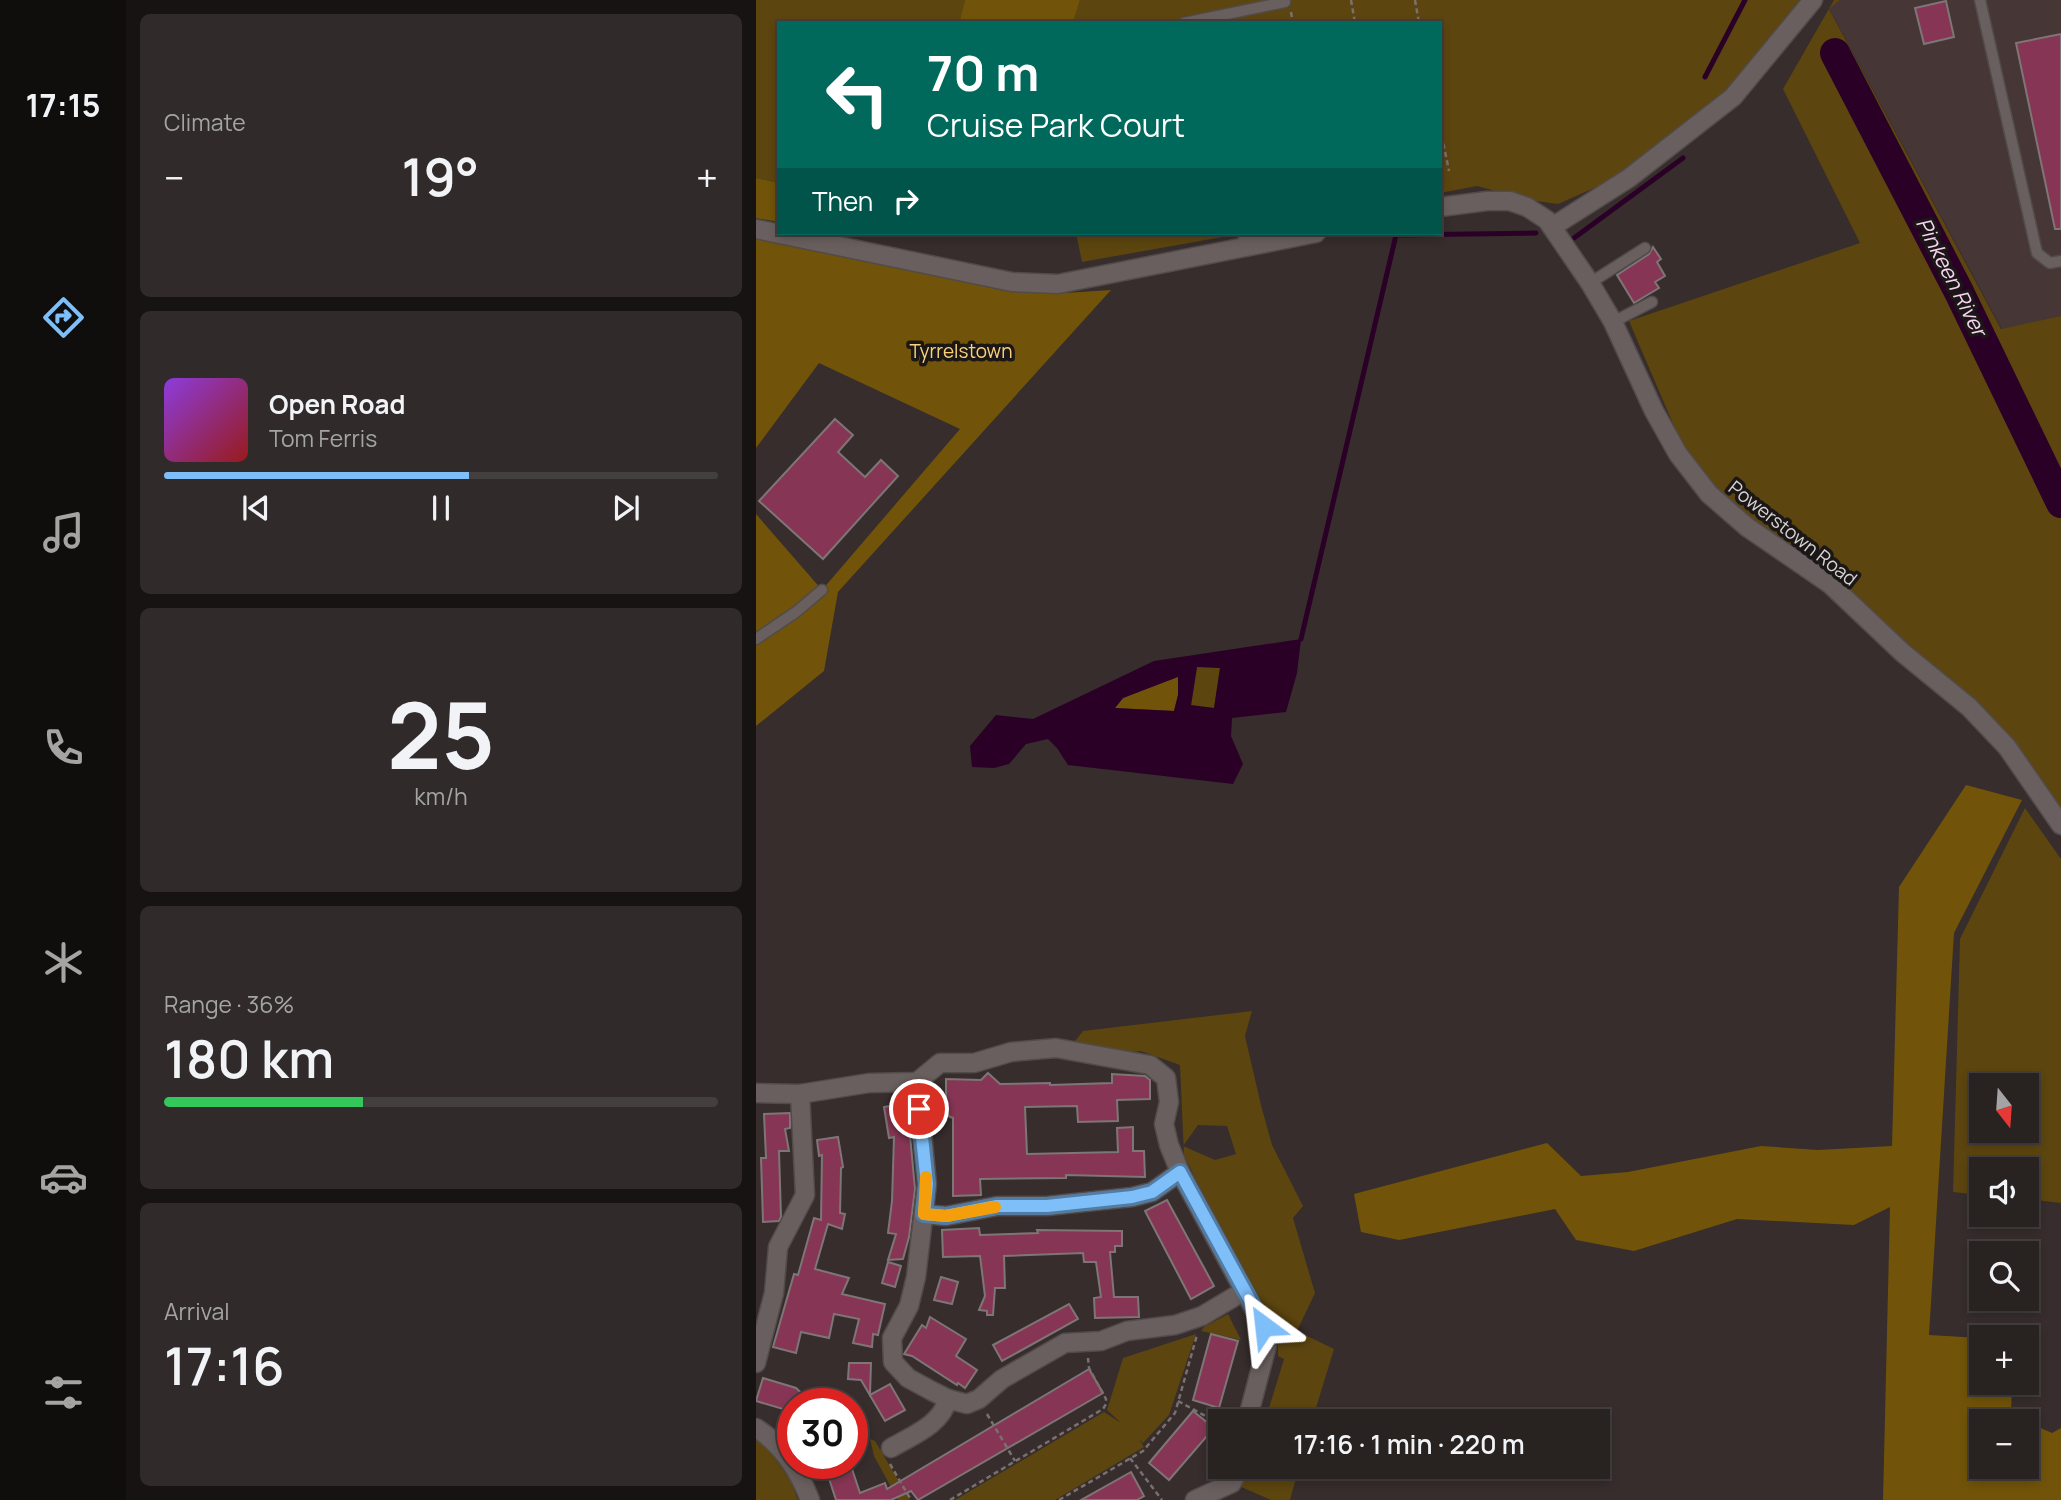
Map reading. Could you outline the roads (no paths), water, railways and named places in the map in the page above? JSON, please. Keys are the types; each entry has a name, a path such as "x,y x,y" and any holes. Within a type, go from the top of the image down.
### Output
{"street":[{"path":"1552,227 1629,178 1733,97 1813,0"},
{"name":"Powerstown Road","path":"1442,207 1510,201 1527,207 1547,220 1614,322 1654,411 1678,454 1709,494 1746,527 1830,584 1903,653 1969,707 2007,747 2061,825"},
{"path":"756,229 777,233"},
{"path":"785,235 1012,282 1058,284 1244,240 1295,235"},
{"path":"756,1093 800,1094 869,1083 917,1082 940,1063 974,1063 1011,1052 1056,1048 1150,1065 1166,1078 1169,1102 1164,1124 1180,1172 1264,1326 1267,1345 1250,1409"},
{"path":"917,1082 927,1184 916,1277 909,1306 892,1338 893,1362 908,1378 948,1399 967,1404 979,1399 1002,1379 1065,1343 1101,1341 1127,1331 1175,1325 1202,1316 1244,1291"},
{"path":"756,1363 774,1293 778,1247 805,1195 800,1094"},
{"path":"924,1214 946,1216 997,1206 1047,1206 1132,1197 1152,1192 1180,1172"},
{"path":"891,1448 936,1421 944,1411 948,1399"},
{"path":"756,1428 783,1451 799,1473 810,1500"},
{"path":"1195,1500 1232,1483 1234,1479"}],"lane":[{"path":"1980,0 2037,253 2050,263 2061,261"},
{"path":"1204,21 1285,2"},
{"path":"1590,283 1644,248"},
{"path":"1614,322 1652,302"},
{"path":"756,639 796,612 822,590"}],"waterway":[{"path":"1705,77 1745,0"},
{"name":"Pinkeen River","path":"1835,53 1959,292 2061,503"},
{"path":"1574,238 1683,158"},
{"path":"1442,234 1536,233"},
{"path":"1301,639 1396,235"}],"park label":[{"name":"Tyrrelstown","path":"961,351"}]}
